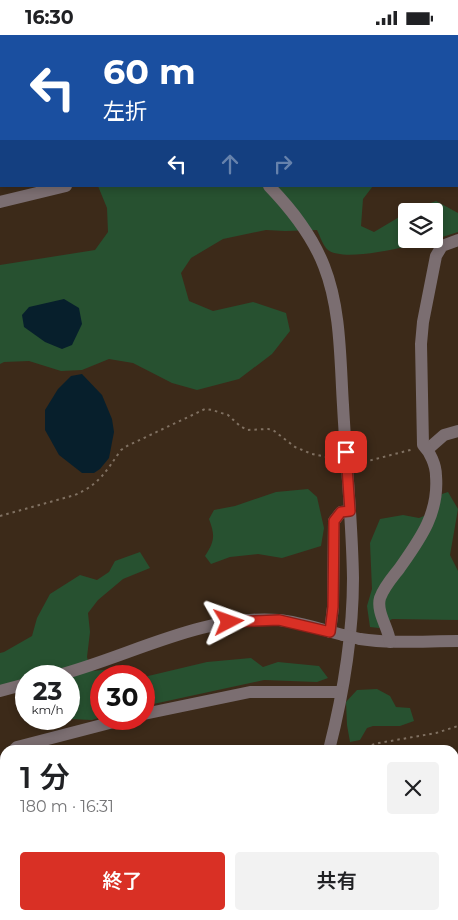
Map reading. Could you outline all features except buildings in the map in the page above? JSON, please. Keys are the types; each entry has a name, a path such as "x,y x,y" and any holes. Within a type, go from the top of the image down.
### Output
{"street":[{"path":"0,202 62,187"},
{"path":"270,187 297,218 312,241 325,267 331,287 338,333 353,579 350,627 341,692 330,745"},
{"path":"390,642 380,609 380,600 385,589 429,524 435,506 436,470 425,447 421,345 423,322 436,257 442,246 458,241"},
{"path":"425,447 444,435 458,431"},
{"path":"330,632 333,607 334,521 341,512 350,511"},
{"path":"80,668 201,627 229,622 279,620 360,639 390,642 458,641"},
{"path":"0,691 15,687"},
{"path":"155,711 250,692 341,692"},
{"path":"25,745 90,728"}],"path":[{"path":"0,516 85,491 96,484 126,446 205,409 228,415 240,427 247,430 273,430 300,449 327,457"},
{"path":"364,463 425,447"},
{"path":"370,745 436,733 458,726"}],"green space":[{"path":"98,187 372,187 363,199 361,226 374,232 398,218 398,248 400,248 392,250 353,255 338,254 328,250 317,230 266,230 223,239 191,258 181,273 189,301 213,311 253,302 286,313 290,331 272,354 239,379 197,390 172,383 133,363 109,359 82,370 61,371 29,361 4,362 0,364 0,265 95,250 108,232 107,208"},
{"path":"443,205 458,213 458,232 443,236"},
{"path":"308,489 317,497 324,528 321,546 282,558 258,554 230,557 211,564 205,556 213,538 209,519 214,510 235,506 276,492"},
{"path":"448,492 458,509 450,555 458,571 458,620 392,619 379,628 370,627 367,606 372,589 370,543 380,519 403,515 419,518 436,511 442,494"},
{"path":"140,552 150,568 123,579 98,600 88,613 90,632 87,657 90,668 90,720 80,719 80,665 15,665 15,681 0,686 0,653 32,636 37,618 50,594 80,575 97,580 109,572 115,561"},
{"path":"251,658 263,667 278,662 319,666 328,678 317,682 264,680 155,704 155,674 207,662"},
{"path":"377,689 390,696 396,707 410,708 414,721 400,726 373,726 367,728 360,740 350,742 346,702 357,690"}],"water":[{"path":"64,299 79,308 82,324 72,345 62,349 45,342 24,327 22,315 29,307"},
{"path":"82,374 102,395 112,419 114,432 109,458 94,473 82,473 59,455 45,430 45,410 58,389 71,376"}],"route":[{"path":"229,622 279,620 330,632 333,607 334,521 341,512 350,511 346,452"}]}
